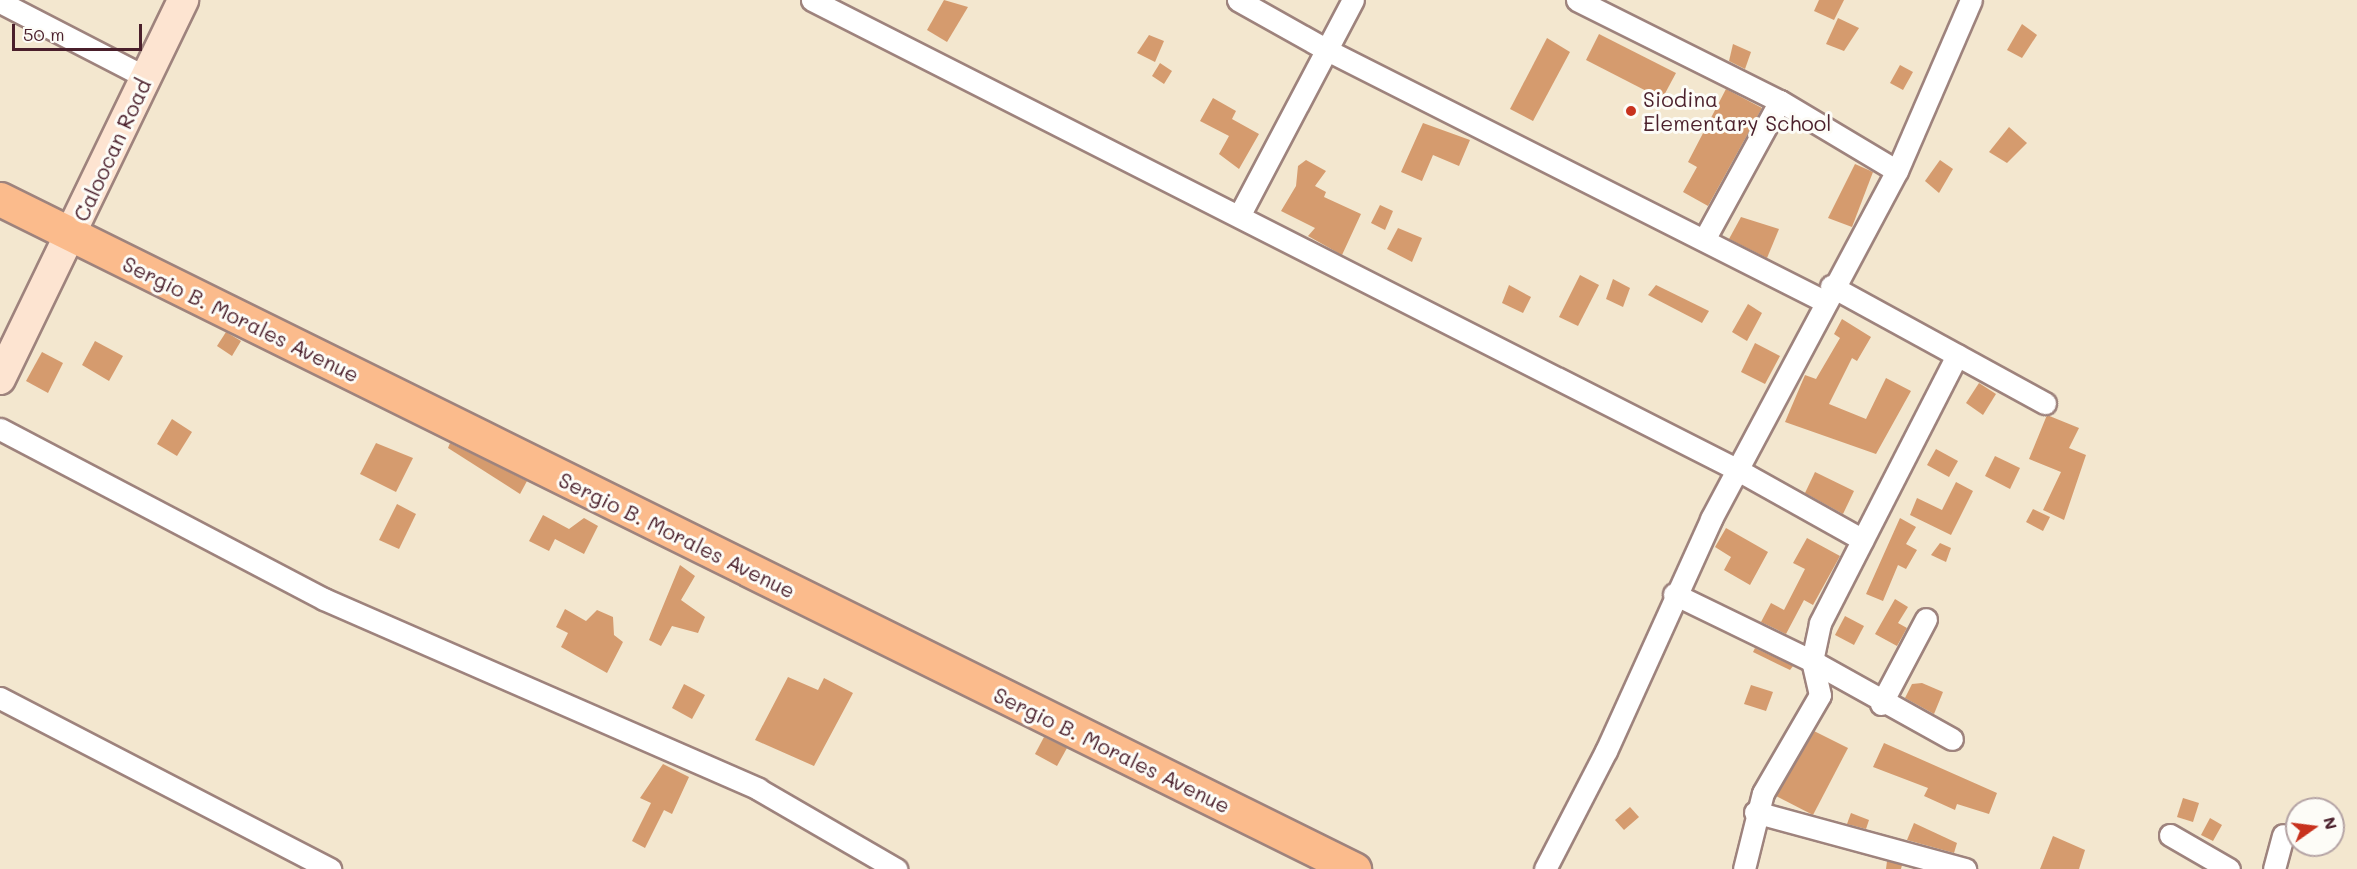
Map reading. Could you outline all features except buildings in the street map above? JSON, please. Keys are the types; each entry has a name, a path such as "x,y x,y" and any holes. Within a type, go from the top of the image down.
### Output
{"main road":[{"name":"Sergio B. Morales Avenue","path":"0,199 1354,869"}],"street":[{"name":"Caloocan Road","path":"0,379 72,236 183,0"},
{"path":"812,0 1736,469 1863,540"},
{"path":"1238,0 1327,50 1705,238 1957,356 2045,403"},
{"path":"1239,216 1353,0"},
{"path":"1576,0 1780,101 1897,171"},
{"path":"1545,869 1606,751 1674,594 1736,469 1828,294 1897,171 1971,0"},
{"path":"0,2 145,77"},
{"path":"1705,238 1780,101"},
{"path":"1744,869 1755,812 1782,754 1820,695 1812,661 1820,623 1957,356"},
{"path":"0,429 324,598 758,789 896,869"},
{"path":"1674,594 1812,661 1881,704 1952,739"},
{"path":"1881,704 1926,619"},
{"path":"0,698 330,869"},
{"path":"1755,812 1965,869"},
{"path":"2170,835 2229,869"},
{"path":"2274,869 2283,835"}],"place":[{"name":"Siodina Elementary School","path":"1631,111"}]}
